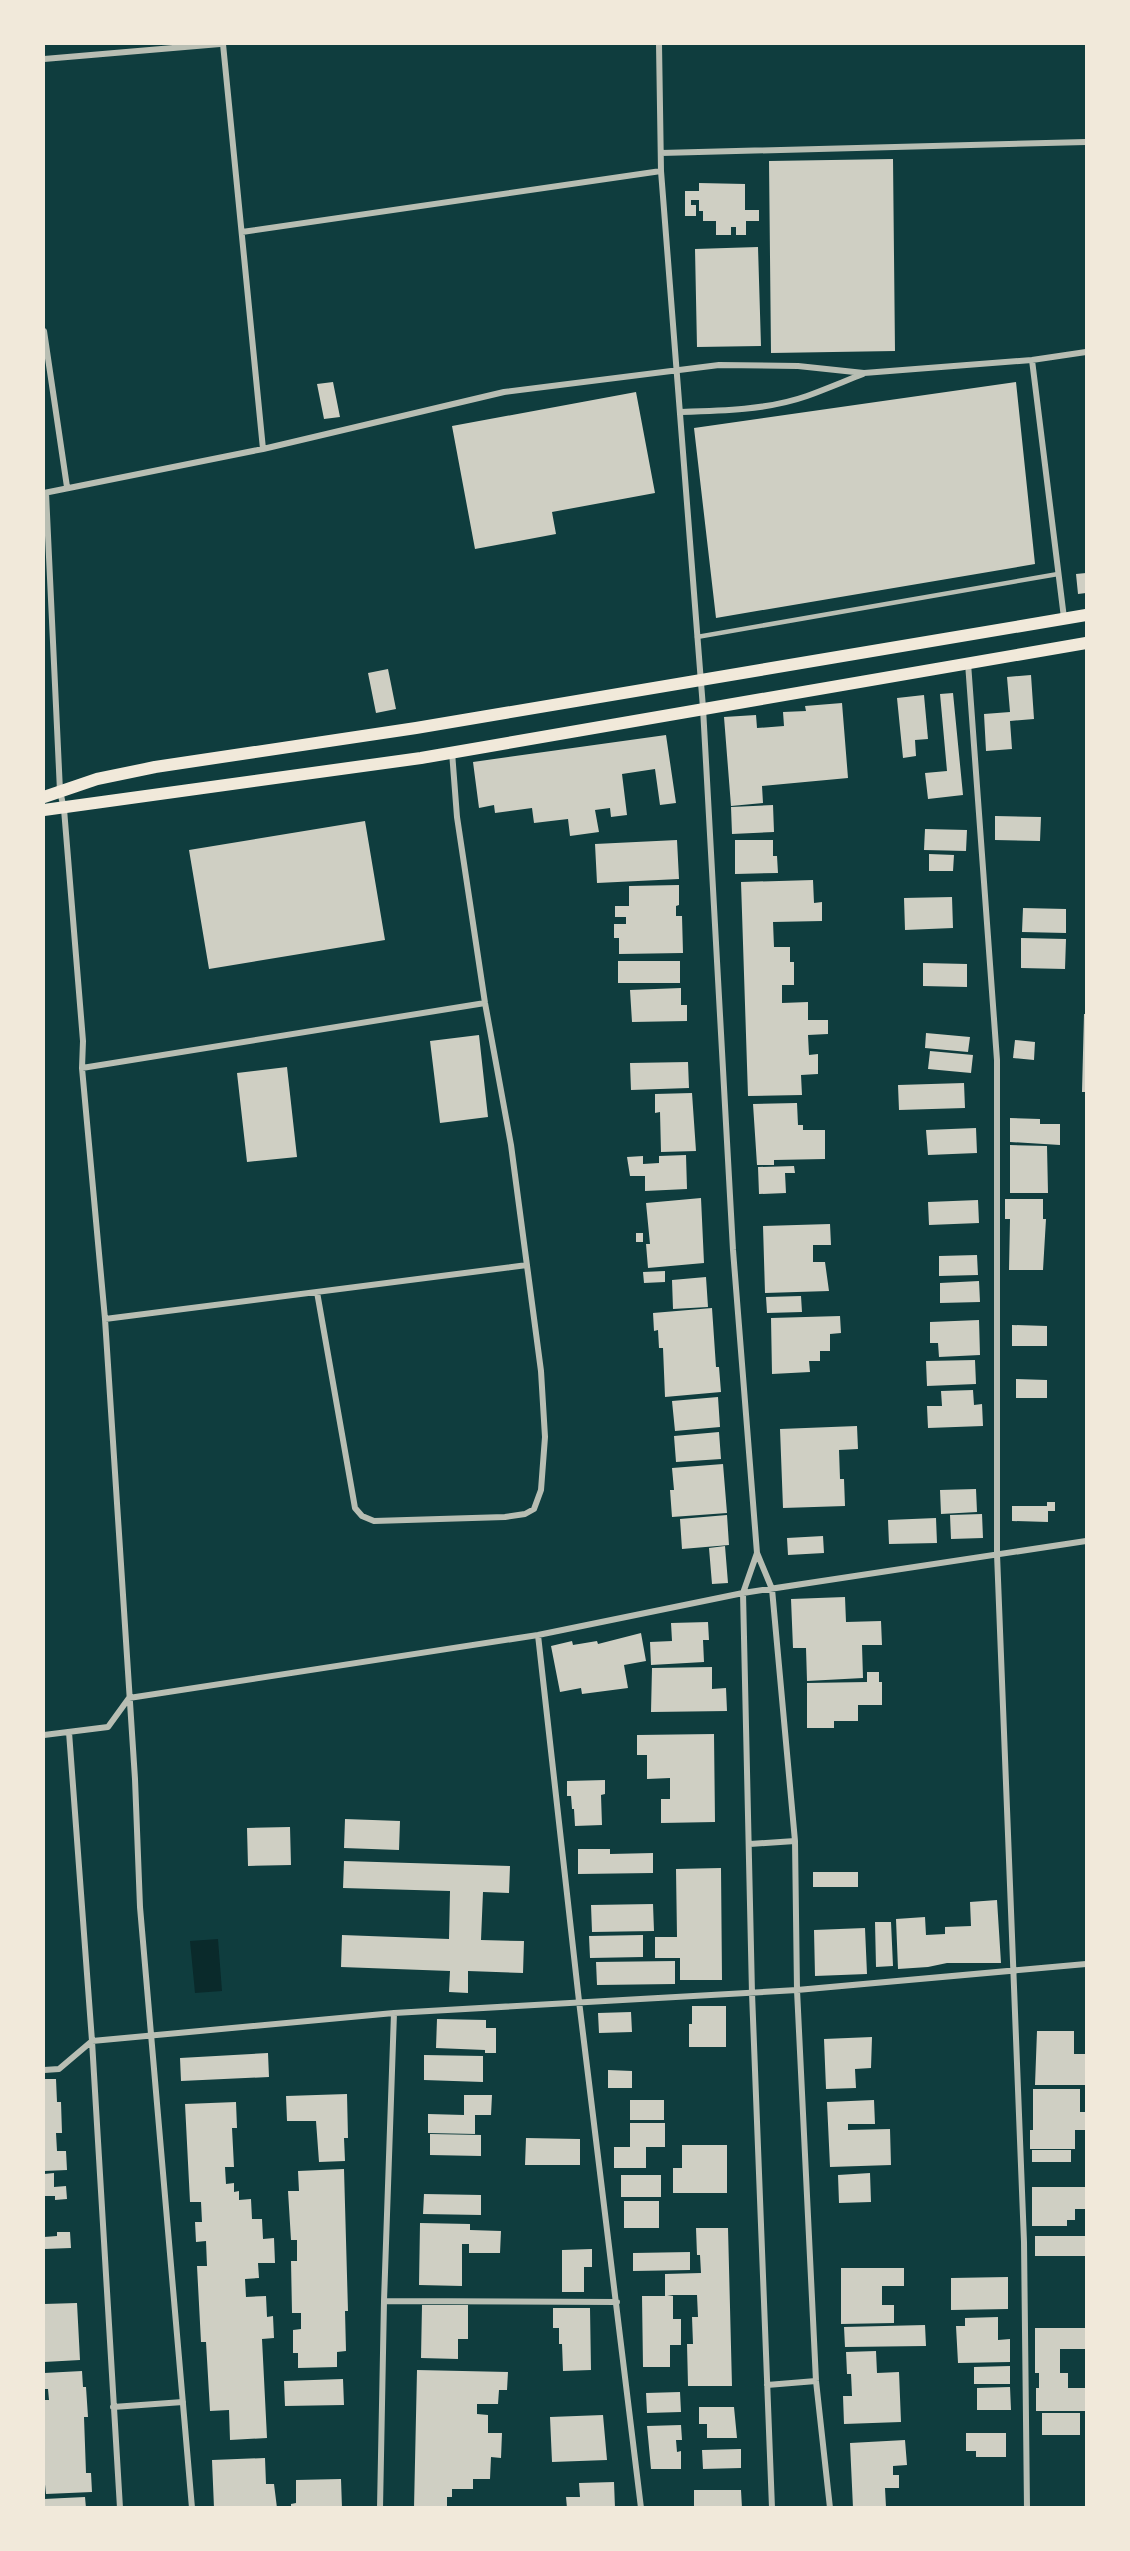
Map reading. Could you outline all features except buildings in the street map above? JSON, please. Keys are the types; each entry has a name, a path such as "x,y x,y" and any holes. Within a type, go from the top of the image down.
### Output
{"main road":[{"path":"44,797 98,779 155,767 416,728 1086,615"},
{"path":"44,810 64,809 452,752 1086,643"}],"street":[{"path":"44,59 222,44 263,448"},
{"path":"659,44 661,171 703,708 733,1250 757,1553 772,1589 795,1841 797,1990 816,2381 830,2508"},
{"path":"661,153 1086,142"},
{"path":"242,232 661,171"},
{"path":"44,331 67,487"},
{"path":"192,2508 153,2036 140,1907 105,1319 82,1068 82,1041 64,809 60,791 45,493 263,448 504,392 719,365 798,366 864,373 1032,360 1086,352"},
{"path":"1032,360 1064,618"},
{"path":"680,412 715,411 766,405 806,397 864,373"},
{"path":"968,663 997,1060 998,1554 1024,2242 1027,2508"},
{"path":"317,1292 355,1508 362,1516 374,1521 505,1517 525,1514 534,1509 538,1502 545,1437 541,1371 511,1145 485,1003 457,817 452,752"},
{"path":"82,1068 485,1003"},
{"path":"105,1319 527,1264"},
{"path":"44,1736 108,1727 129,1698 538,1635 743,1593 1086,1541"},
{"path":"757,1553 743,1593 752,1993 772,2508"},
{"path":"538,1635 579,2001 641,2508"},
{"path":"69,1732 92,2041 120,2508"},
{"path":"750,1844 795,1841"},
{"path":"44,2070 59,2069 92,2041 394,2013 797,1990 1086,1964"},
{"path":"380,2508 384,2301 394,2013"},
{"path":"384,2301 617,2302"},
{"path":"767,2385 816,2381"},
{"path":"113,2407 183,2402"}],"lane":[{"path":"697,637 1058,574"}],"water":[{"path":"218,1939 222,1991 195,1993 190,1941"}]}
